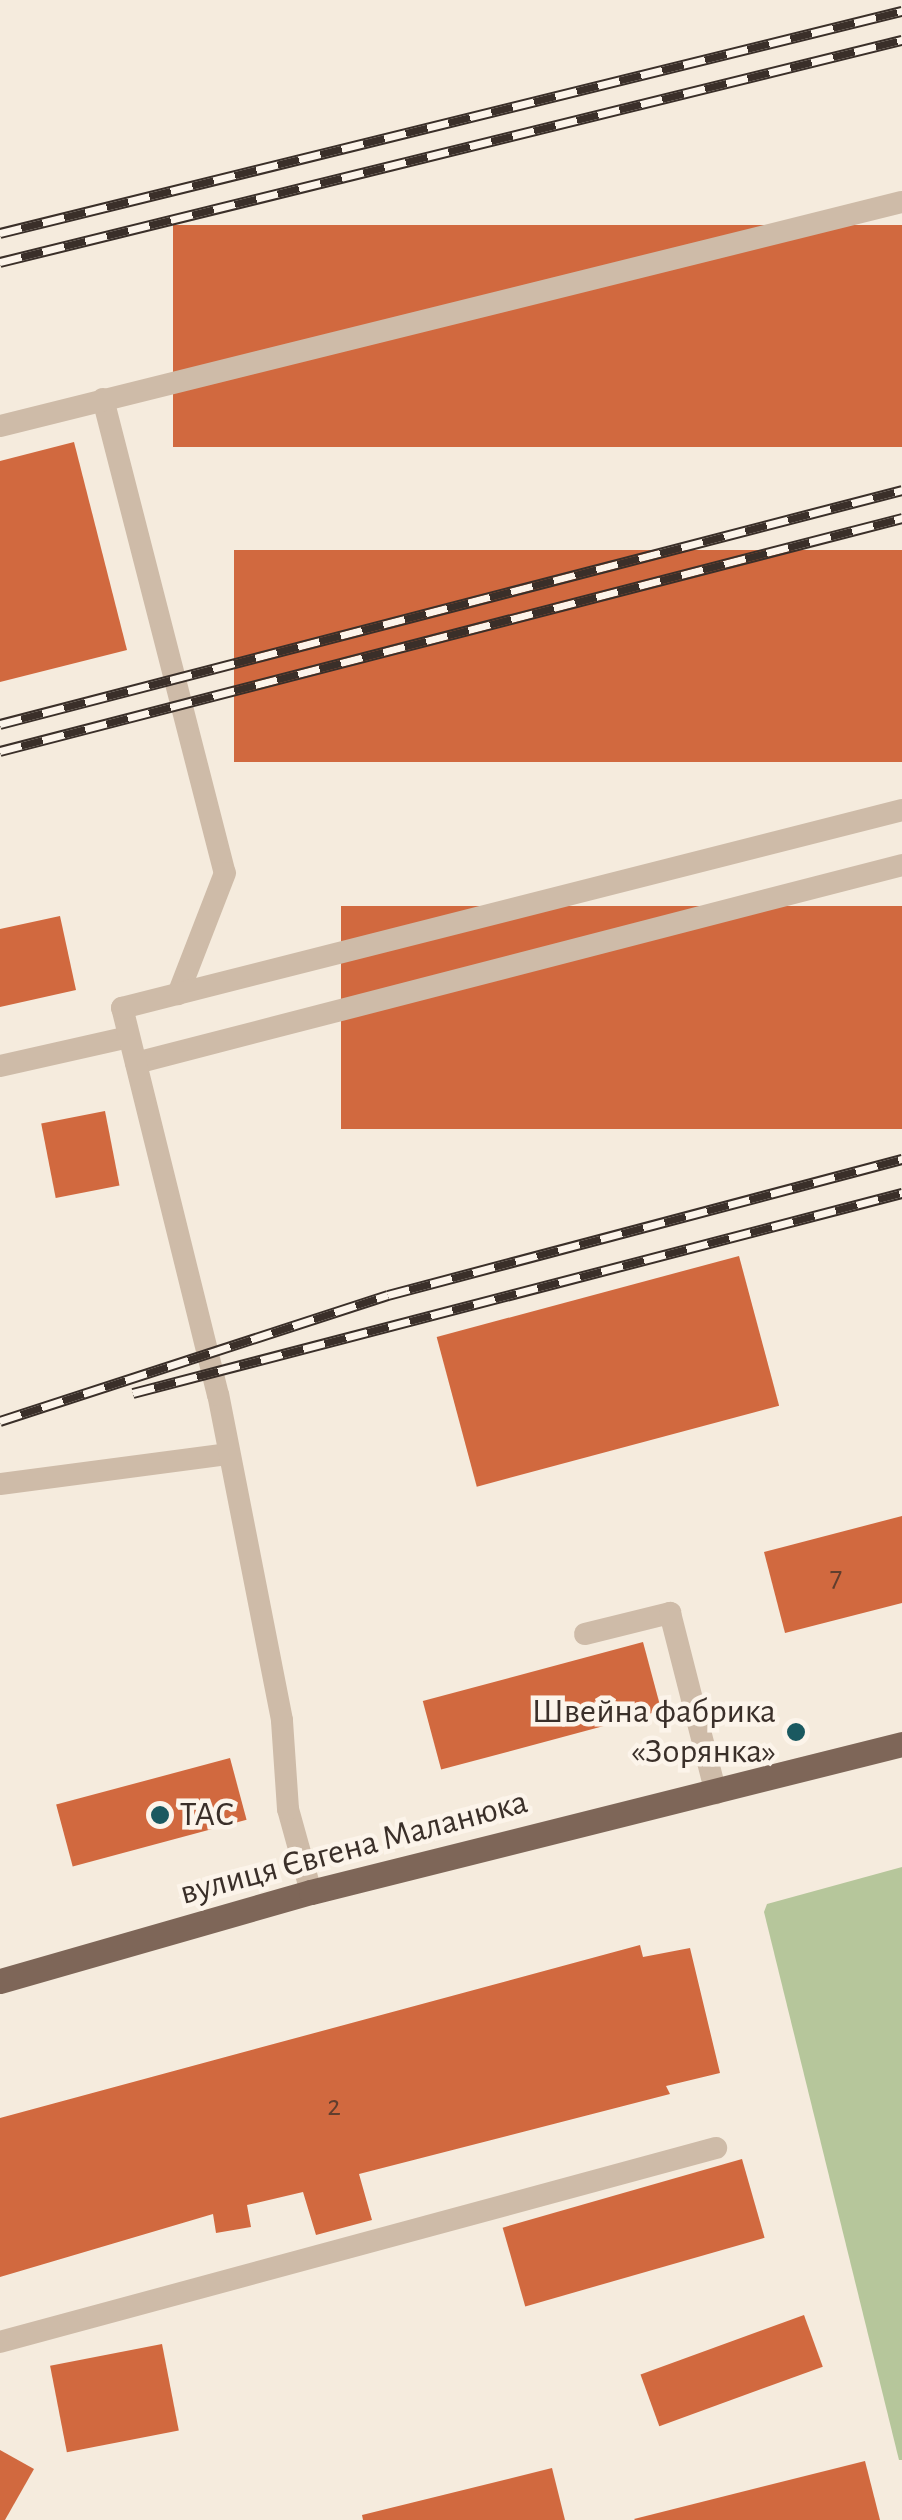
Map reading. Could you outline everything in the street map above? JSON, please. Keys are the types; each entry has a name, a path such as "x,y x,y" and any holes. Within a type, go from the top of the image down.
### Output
{"main road":[{"name":"вулиця Євгена Маланюка","path":"0,1981 311,1892 902,1744"}],"lane":[{"path":"0,426 902,202"},
{"path":"103,399 226,873 178,994"},
{"path":"311,1892 288,1809 282,1720 229,1454 122,1008 902,810"},
{"path":"136,1063 902,865"},
{"path":"0,1066 130,1037"},
{"path":"0,1484 229,1454"},
{"path":"584,1634 670,1613 716,1793"},
{"path":"0,2342 716,2148"}],"green space":[{"path":"902,1867 899,2460 764,1912 767,1904"}],"building":[{"path":"173,225 902,225 902,447 173,447"},
{"path":"74,442 127,650 0,682 0,461"},
{"path":"234,550 902,550 902,762 234,762"},
{"path":"341,906 902,906 902,1129 341,1129"},
{"path":"60,916 76,990 0,1007 0,929"},
{"path":"105,1111 120,1186 56,1198 41,1123"},
{"path":"739,1256 779,1406 477,1487 437,1337"},
{"path":"902,1516 902,1603 785,1633 764,1552"},
{"path":"643,1642 661,1711 441,1770 423,1701"},
{"path":"230,1758 247,1820 73,1866 56,1805"},
{"path":"640,1945 643,1957 690,1948 720,2073 666,2086 670,2094 359,2174 372,2220 316,2235 303,2192 247,2205 251,2227 216,2233 213,2214 0,2277 0,2118"},
{"path":"742,2159 765,2238 525,2306 503,2228"},
{"path":"804,2315 823,2367 659,2426 640,2375"},
{"path":"162,2344 179,2430 67,2452 50,2366"},
{"path":"0,2450 34,2469 5,2520 0,2520"},
{"path":"865,2461 880,2520 634,2519"},
{"path":"552,2468 565,2520 363,2520 362,2515"}],"railway":[{"path":"0,233 902,11"},
{"path":"0,262 902,40"},
{"path":"0,724 902,490"},
{"path":"0,751 902,518"},
{"path":"0,1421 388,1295 902,1159"},
{"path":"133,1393 902,1193"}],"place":[{"name":"Швейна фабрика «Зорянка»","path":"796,1732"},
{"name":"ТАС","path":"160,1815"}]}
